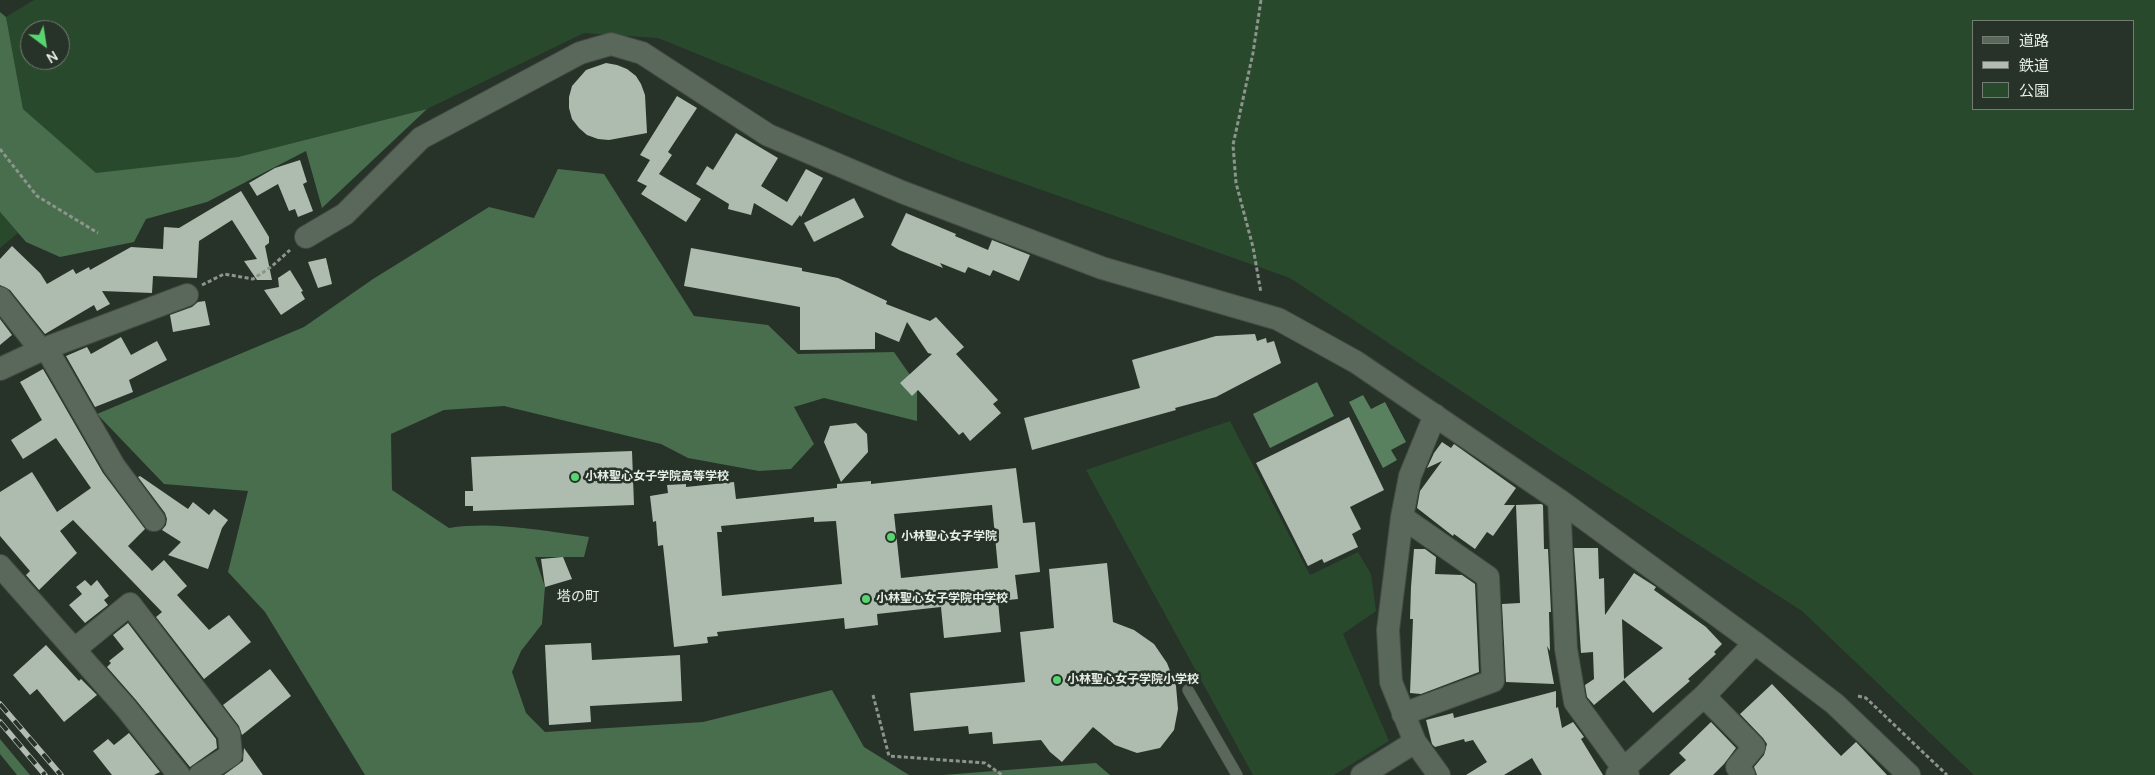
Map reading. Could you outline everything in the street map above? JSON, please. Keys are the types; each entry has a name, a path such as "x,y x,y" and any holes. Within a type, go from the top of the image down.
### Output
{"street":[{"path":"306,237 345,214 422,138 580,53 612,44 642,53 768,135 902,192 1102,268 1278,319 1356,362 1559,500 1755,643 1835,704 1910,775"},
{"path":"0,369 44,349 187,295"},
{"path":"0,298 44,349 114,466 154,520"},
{"path":"1435,415 1410,476 1402,517 1388,630 1391,682 1415,742 1439,775"},
{"path":"1559,500 1566,649 1574,702 1623,774 1704,696 1755,643"},
{"path":"1402,517 1488,577 1493,681 1403,714"},
{"path":"0,566 126,708 179,775"},
{"path":"75,650 130,604 229,734 231,755 200,775"},
{"path":"1704,696 1754,746 1737,767 1744,775"},
{"path":"1362,775 1415,742"}],"lane":[{"path":"1188,690 1237,775"}],"path":[{"path":"1261,0 1253,54 1233,145 1236,184 1253,247 1266,316"},
{"path":"0,149 37,196 98,233"},
{"path":"0,158 5,155"},
{"path":"187,295 224,274 253,279 271,268 306,237"},
{"path":"873,695 889,756 985,763 1002,775"}],"green space":[{"path":"34,0 2155,0 2155,775 1974,775 1802,611 1558,455 1290,278 960,161 658,38 584,33 427,109 238,157 96,174 23,109 6,17"},
{"path":"0,212 18,233 0,248"},
{"path":"1230,421 1310,575 1358,552 1371,574 1376,611 1343,634 1389,741 1334,775 1253,775 1086,470"}],"shaded area":[{"path":"0,12 6,17 23,109 96,173 238,157 427,109 322,208 306,151 207,202 146,219 134,242 60,257 26,242 0,212"},
{"path":"558,169 604,174 694,316 768,325 798,354 894,352 917,385 917,421 824,398 794,407 814,444 791,469 759,471 688,458 661,444 504,406 444,410 391,434 392,490 449,528 501,526 589,537 584,557 535,557 545,587 542,624 521,651 512,672 526,713 545,732 703,722 832,690 864,747 909,775 365,775 265,612 228,572 248,491 164,484 97,414 304,327 373,279 489,207 534,218"},
{"path":"1317,382 1334,416 1270,448 1253,414"},
{"path":"1363,395 1371,409 1385,402 1406,442 1391,450 1397,460 1383,468 1349,402"},
{"path":"0,739 30,775 17,775 0,754"},
{"path":"1096,763 1110,775 943,775"}],"building":[{"path":"606,63 627,69 636,76 641,84 645,95 647,133 609,140 598,139 587,135 572,119 569,97 572,86 586,70"},
{"path":"677,96 697,108 668,152 672,155 659,174 701,199 686,222 641,194 647,186 637,181 650,160 640,155"},
{"path":"736,133 778,158 761,186 787,202 806,169 823,178 801,217 800,215 792,226 754,203 751,215 728,209 729,204 696,184 707,166 713,170"},
{"path":"300,160 307,182 303,184 313,211 298,217 295,209 289,211 278,184 257,196 249,183 275,168"},
{"path":"241,191 269,237 269,243 265,246 272,280 257,280 244,261 257,259 232,220 199,241 197,278 153,276 152,293 102,291 110,304 97,311 94,305 45,334 10,290 0,285 0,259 12,246 40,273 47,284 73,269 76,274 89,267 90,270 131,247 163,249 164,227 179,228"},
{"path":"854,198 864,217 814,242 804,223"},
{"path":"906,213 988,250 992,240 1030,255 1019,281 993,270 990,276 968,267 965,273 940,263 943,268 899,250 891,245"},
{"path":"691,248 802,268 802,271 838,278 887,301 886,304 930,321 936,317 964,347 956,354 998,400 993,404 1001,413 970,441 963,432 959,435 918,390 912,396 900,383 932,354 928,353 907,322 899,342 875,332 875,349 800,350 800,307 684,286"},
{"path":"326,258 332,284 318,288 308,262"},
{"path":"290,270 303,291 301,292 305,299 281,315 264,290 279,287 278,278"},
{"path":"205,301 210,325 173,332 170,315 192,307 198,302"},
{"path":"0,319 12,335 0,345"},
{"path":"1255,334 1257,341 1266,338 1267,343 1274,341 1281,363 1216,397 1032,450 1024,418 1140,388 1132,360 1216,336"},
{"path":"121,337 131,355 157,341 167,360 129,380 133,392 95,407 66,356 87,347 91,354"},
{"path":"43,369 103,473 145,529 128,546 152,571 164,560 187,586 177,595 209,630 229,615 251,642 204,679 156,617 162,612 73,520 60,531 77,553 39,590 26,575 30,571 0,536 0,492 32,472 57,512 91,488 56,438 23,459 11,440 42,420 20,382"},
{"path":"1349,417 1384,490 1350,507 1361,529 1352,534 1358,547 1324,563 1322,559 1308,566 1256,463"},
{"path":"856,423 867,434 868,452 841,482 824,442 830,426"},
{"path":"1442,442 1451,448 1454,444 1516,488 1504,505 1515,505 1493,536 1487,532 1475,549 1454,534 1453,536 1417,508 1420,491 1442,461 1427,468"},
{"path":"632,451 634,505 473,511 473,506 465,506 465,491 473,491 471,457"},
{"path":"1016,468 1023,523 1035,522 1040,572 1015,575 1018,599 998,601 1001,632 944,638 941,607 877,614 878,625 845,629 844,618 717,632 718,636 707,637 708,643 674,647 663,545 658,546 656,521 653,522 650,496 668,493 667,485 686,484 686,487 734,482 736,499 837,488 837,484 871,481 871,484","holes":["992,505 998,568 901,578 894,514","814,517 814,522 836,521 842,584 722,596 717,532 722,532 721,526"]},
{"path":"140,476 188,509 193,502 209,515 214,509 228,520 222,528 208,569 168,555 181,542 162,530 166,525 165,513 138,477"},
{"path":"1516,505 1543,505 1544,549 1548,549 1551,612 1549,612 1550,651 1547,646 1554,684 1506,682 1502,604 1520,603"},
{"path":"1574,548 1598,548 1599,579 1604,578 1605,615 1634,573 1656,587 1654,590 1706,627 1722,644 1714,652 1716,654 1688,679 1690,681 1653,713 1624,680 1594,705 1587,697 1585,685 1594,679 1593,652 1581,653","holes":["1622,619 1663,648 1624,679"]},
{"path":"1414,549 1425,549 1436,557 1435,574 1462,575 1475,584 1479,672 1421,694 1410,693 1413,619 1410,619"},
{"path":"563,557 572,579 545,587 541,559"},
{"path":"1107,563 1113,622 1134,630 1154,644 1167,663 1176,686 1178,709 1174,730 1160,748 1137,753 1115,745 1093,727 1062,762 1050,752 1041,740 993,744 992,732 969,734 968,726 914,731 910,693 1025,682 1020,632 1054,628 1049,569"},
{"path":"85,580 91,586 97,580 109,596 104,600 108,605 85,623 69,605 82,594 76,587"},
{"path":"128,623 216,739 217,748 190,767 107,667 111,663 109,661 124,649 113,635"},
{"path":"591,643 592,660 680,655 682,701 590,706 591,722 549,725 545,645"},
{"path":"46,645 79,681 81,679 97,695 64,722 37,689 30,695 13,675"},
{"path":"270,669 291,696 242,735 239,726 223,705"},
{"path":"1772,684 1841,756 1856,742 1887,775 1757,775 1754,767 1764,755 1767,744 1740,714"},
{"path":"1556,691 1556,708 1558,707 1562,728 1573,722 1584,737 1581,739 1603,775 1542,775 1532,758 1504,775 1466,775 1487,762 1473,740 1465,742 1464,739 1435,747 1432,744 1426,720 1453,713 1454,718"},
{"path":"1711,722 1736,748 1724,764 1713,775 1669,775 1686,760 1679,753"},
{"path":"129,733 160,772 154,775 112,775 93,751 108,739 114,745"},
{"path":"244,748 263,775 224,775 243,761"}],"railway":[{"path":"0,704 61,775"},
{"path":"0,722 45,775"}],"place":[{"name":"小林聖心女子学院高等学校","path":"575,477"},
{"name":"小林聖心女子学院","path":"891,537"},
{"name":"小林聖心女子学院中学校","path":"866,599"},
{"name":"小林聖心女子学院小学校","path":"1057,680"}],"district":[{"name":"塔の町","path":"578,597"}]}
